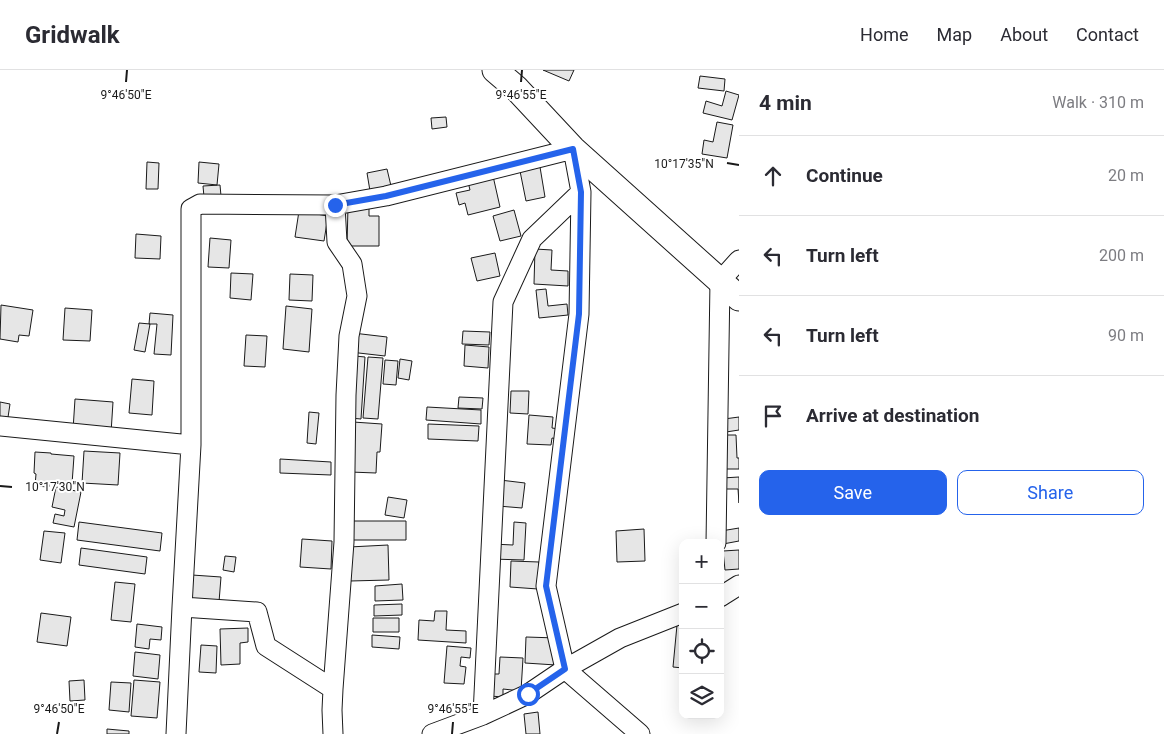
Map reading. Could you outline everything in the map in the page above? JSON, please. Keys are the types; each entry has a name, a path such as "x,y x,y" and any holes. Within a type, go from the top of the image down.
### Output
{"main road":[{"path":"495,70 514,79 573,149 739,298"}],"street":[{"path":"176,734 191,444 191,210 200,204 335,205 386,196 573,149 581,192 579,314 546,586 565,669 640,734"},
{"path":"483,715 503,302 532,239 581,192"},
{"path":"333,734 333,689 344,542 348,346 357,296 352,264 337,242 335,205"},
{"path":"716,539 720,281 739,260"},
{"path":"0,426 191,444"},
{"path":"724,594 739,585"},
{"path":"182,607 257,612 266,646 333,689"},
{"path":"432,734 483,715 528,694 565,669 620,638 679,615"}],"building":[{"path":"543,70 574,70 569,81"},
{"path":"700,76 725,79 724,91 698,88"},
{"path":"726,91 739,95 732,120 703,113 706,101 722,106"},
{"path":"446,117 447,127 432,129 431,118"},
{"path":"717,122 733,125 727,158 702,154 704,140 713,142"},
{"path":"147,162 159,163 158,189 146,189"},
{"path":"199,162 219,164 217,185 198,183"},
{"path":"540,167 545,197 526,201 520,171"},
{"path":"387,169 391,186 370,191 367,173"},
{"path":"493,176 500,207 468,215 465,203 459,205 456,193 470,190 468,182"},
{"path":"220,185 221,196 204,197 203,186"},
{"path":"348,206 369,206 369,216 379,216 379,246 347,246"},
{"path":"514,210 521,236 500,241 493,216"},
{"path":"299,211 328,216 324,241 295,237"},
{"path":"136,234 161,236 160,259 135,258"},
{"path":"210,238 231,240 229,268 208,267"},
{"path":"535,249 552,250 551,270 568,271 568,286 534,284"},
{"path":"495,253 500,276 477,281 471,258"},
{"path":"231,273 253,274 251,300 230,298"},
{"path":"290,274 313,275 312,301 289,300"},
{"path":"546,289 548,306 567,304 568,315 539,318 536,290"},
{"path":"1,305 33,310 29,336 19,335 18,342 0,339"},
{"path":"286,306 312,309 309,352 283,349"},
{"path":"65,308 92,310 90,341 63,340"},
{"path":"150,313 173,315 171,355 154,354 157,324 149,324"},
{"path":"139,323 150,324 145,352 134,350"},
{"path":"463,331 490,332 489,345 462,344"},
{"path":"353,333 387,337 385,356 350,352"},
{"path":"246,335 267,336 265,367 244,366"},
{"path":"465,345 489,347 488,368 464,366"},
{"path":"355,356 365,357 361,419 350,418"},
{"path":"368,357 383,358 378,419 363,418"},
{"path":"400,359 412,361 409,380 398,378"},
{"path":"385,360 398,361 396,385 383,384"},
{"path":"132,379 154,381 152,415 129,413"},
{"path":"511,391 529,391 528,414 510,413"},
{"path":"459,397 483,398 482,409 458,408"},
{"path":"75,399 113,402 111,433 73,430"},
{"path":"0,402 10,404 7,424 0,423"},
{"path":"427,407 481,410 481,424 426,420"},
{"path":"309,412 319,413 316,444 307,443"},
{"path":"529,415 553,417 552,428 559,429 558,439 552,438 551,445 527,444"},
{"path":"739,417 739,430 726,432 724,419"},
{"path":"353,422 382,424 380,452 377,452 376,473 350,472"},
{"path":"428,424 479,426 478,441 428,439"},
{"path":"723,435 736,435 739,469 724,469"},
{"path":"84,451 120,453 118,485 82,483"},
{"path":"35,452 74,456 72,484 50,482 49,487 35,486"},
{"path":"280,459 331,462 331,475 280,473"},
{"path":"739,477 739,503 738,489 722,489 722,478"},
{"path":"500,480 525,483 522,508 498,506"},
{"path":"56,487 81,492 74,527 53,523 55,514 64,516 65,510 52,507"},
{"path":"388,497 407,500 404,518 385,515"},
{"path":"351,521 406,521 406,540 351,540"},
{"path":"79,522 162,533 160,551 77,540"},
{"path":"514,522 526,523 524,560 492,559 492,544 513,545"},
{"path":"739,528 739,541 724,544 721,531"},
{"path":"644,529 645,561 617,562 616,531"},
{"path":"44,531 65,533 61,563 40,560"},
{"path":"302,539 332,541 331,569 300,567"},
{"path":"388,545 389,580 350,581 349,547"},
{"path":"81,548 147,557 145,574 79,565"},
{"path":"739,550 739,569 725,570 724,551"},
{"path":"225,556 236,557 234,572 223,570"},
{"path":"511,561 539,562 538,589 510,587"},
{"path":"192,575 221,577 219,602 190,600"},
{"path":"115,582 135,584 131,622 111,620"},
{"path":"402,584 403,600 375,601 375,586"},
{"path":"402,604 402,615 374,616 374,605"},
{"path":"435,611 447,611 446,630 466,631 466,643 418,640 419,620 434,621"},
{"path":"41,613 71,617 67,646 37,642"},
{"path":"373,618 399,618 399,632 373,632"},
{"path":"137,624 162,627 161,640 150,639 149,649 135,647"},
{"path":"677,625 679,625 679,668 673,667"},
{"path":"248,628 248,642 240,643 240,664 221,665 220,629"},
{"path":"372,635 400,637 399,649 372,647"},
{"path":"526,637 557,638 556,665 525,663"},
{"path":"201,645 217,646 216,673 199,672"},
{"path":"447,646 471,648 470,658 461,657 460,666 466,667 464,684 444,683"},
{"path":"135,652 160,655 158,679 133,676"},
{"path":"500,657 523,658 521,691 503,689 503,697 490,696 491,674 499,674"},
{"path":"84,680 85,700 70,701 69,681"},
{"path":"134,680 160,682 157,718 131,716"},
{"path":"111,682 131,683 129,712 109,710"},
{"path":"538,712 540,734 526,734 524,714"},
{"path":"107,729 129,731 129,734 107,734"}],"route":[{"path":"335,205 386,196 573,149 581,192 579,314 546,586 565,669 528,694"}]}
